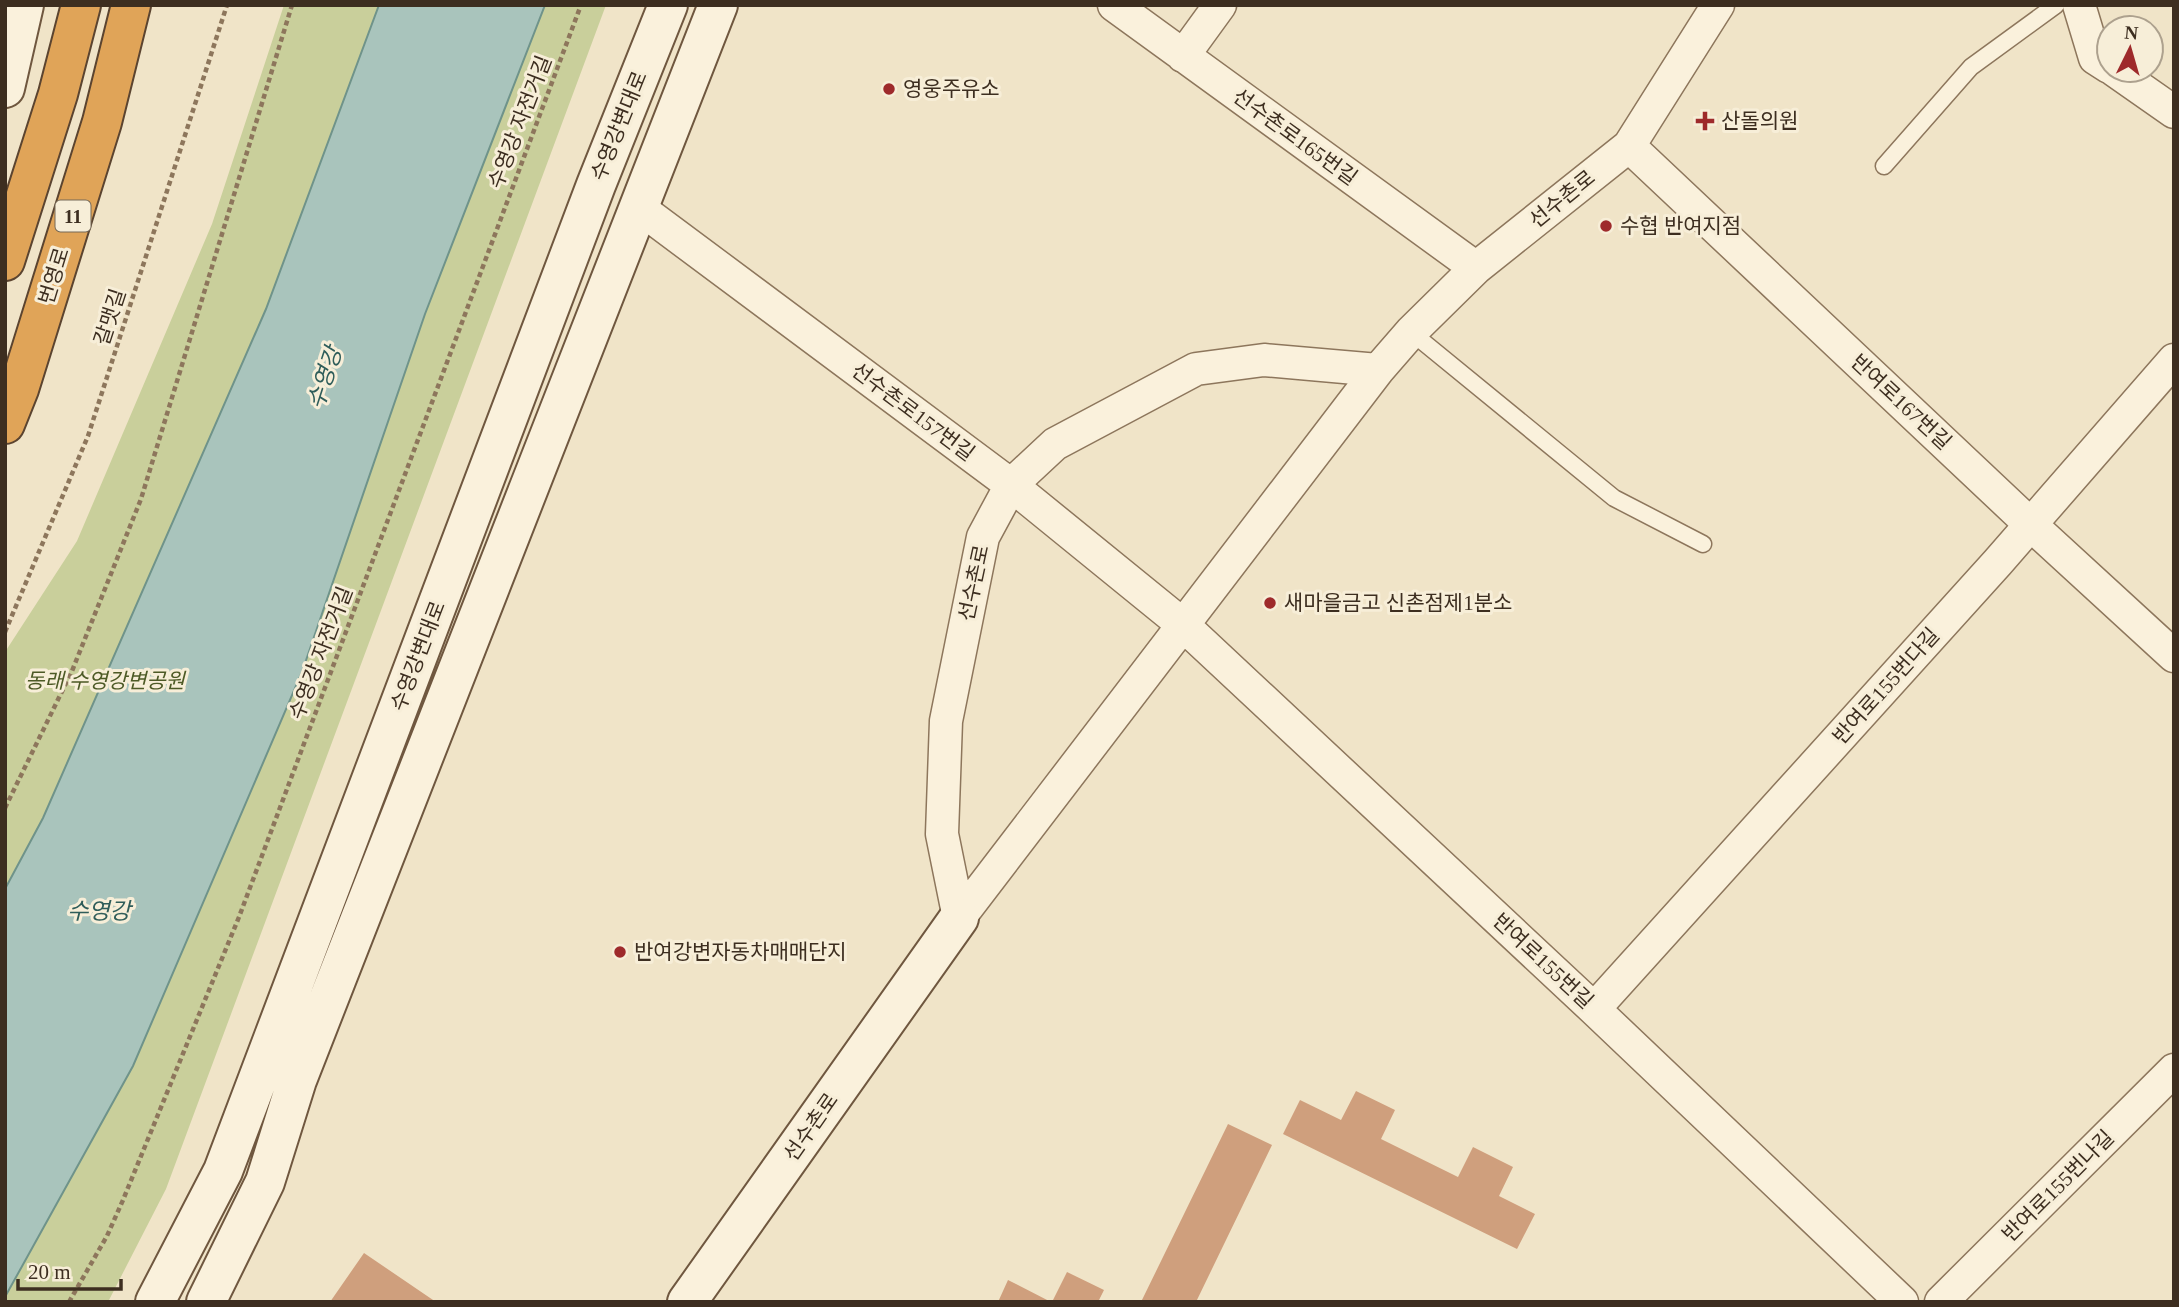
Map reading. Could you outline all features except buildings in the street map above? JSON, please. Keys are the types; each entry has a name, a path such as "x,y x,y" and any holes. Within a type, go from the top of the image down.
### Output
{"highway":[{"name":"11","path":"5,261 58,94 81,5"},
{"name":"번영로","path":"5,424 19,389 102,122 131,5"}],"main road":[{"path":"5,88 24,5"},
{"name":"수영강변대로","path":"155,1302 223,1171 596,185 668,5"},
{"name":"수영강변대로","path":"205,1302 265,1182 297,1080 718,5"},
{"name":"선수촌로","path":"687,1302 960,918"}],"street":[{"name":"선수촌로165번길","path":"1114,5 1476,268"},
{"path":"1183,56 1220,5"},
{"name":"선수촌로","path":"960,918 1378,370 1411,332 1476,268 1629,146 1718,5"},
{"path":"2080,5 2095,58"},
{"path":"2134,84 2174,112"},
{"name":"반여로167번길","path":"1629,146 2174,656"},
{"name":"선수촌로157번길","path":"638,207 1011,485 1182,624"},
{"name":"선수촌로","path":"960,918 942,834 946,720 983,537 1011,485 1055,444 1196,369 1264,360 1378,370"},
{"name":"반여로155번다길","path":"1594,1009 1989,572 2174,360"},
{"name":"반여로155번길","path":"1182,624 1594,1009 1902,1302"},
{"name":"반여로155번나길","path":"1941,1302 2174,1070"}],"lane":[{"path":"1884,166 1970,67 2056,5"},
{"path":"1411,332 1614,498 1703,544"}],"path":[{"name":"갈맷길","path":"5,632 88,436 227,5"},
{"path":"5,808 72,671 141,499 292,5"},
{"name":"수영강 자전거길","path":"69,1302 107,1236 123,1200 239,917 581,5"}],"green space":[{"name":"동래 수영강변공원","path":"284,5 606,5 166,1189 108,1302 5,1302 5,652 77,541 212,224"}],"water":[{"name":"수영강","path":"379,5 545,5 425,314 302,672 133,1066 5,1297 5,889 43,818 266,309"}],"place":[{"name":"영웅주유소","path":"889,89"},
{"name":"산돌의원","path":"1705,121"},
{"name":"수협 반여지점","path":"1606,226"},
{"name":"새마을금고 신촌점제1분소","path":"1270,603"},
{"name":"반여강변자동차매매단지","path":"620,952"}]}
